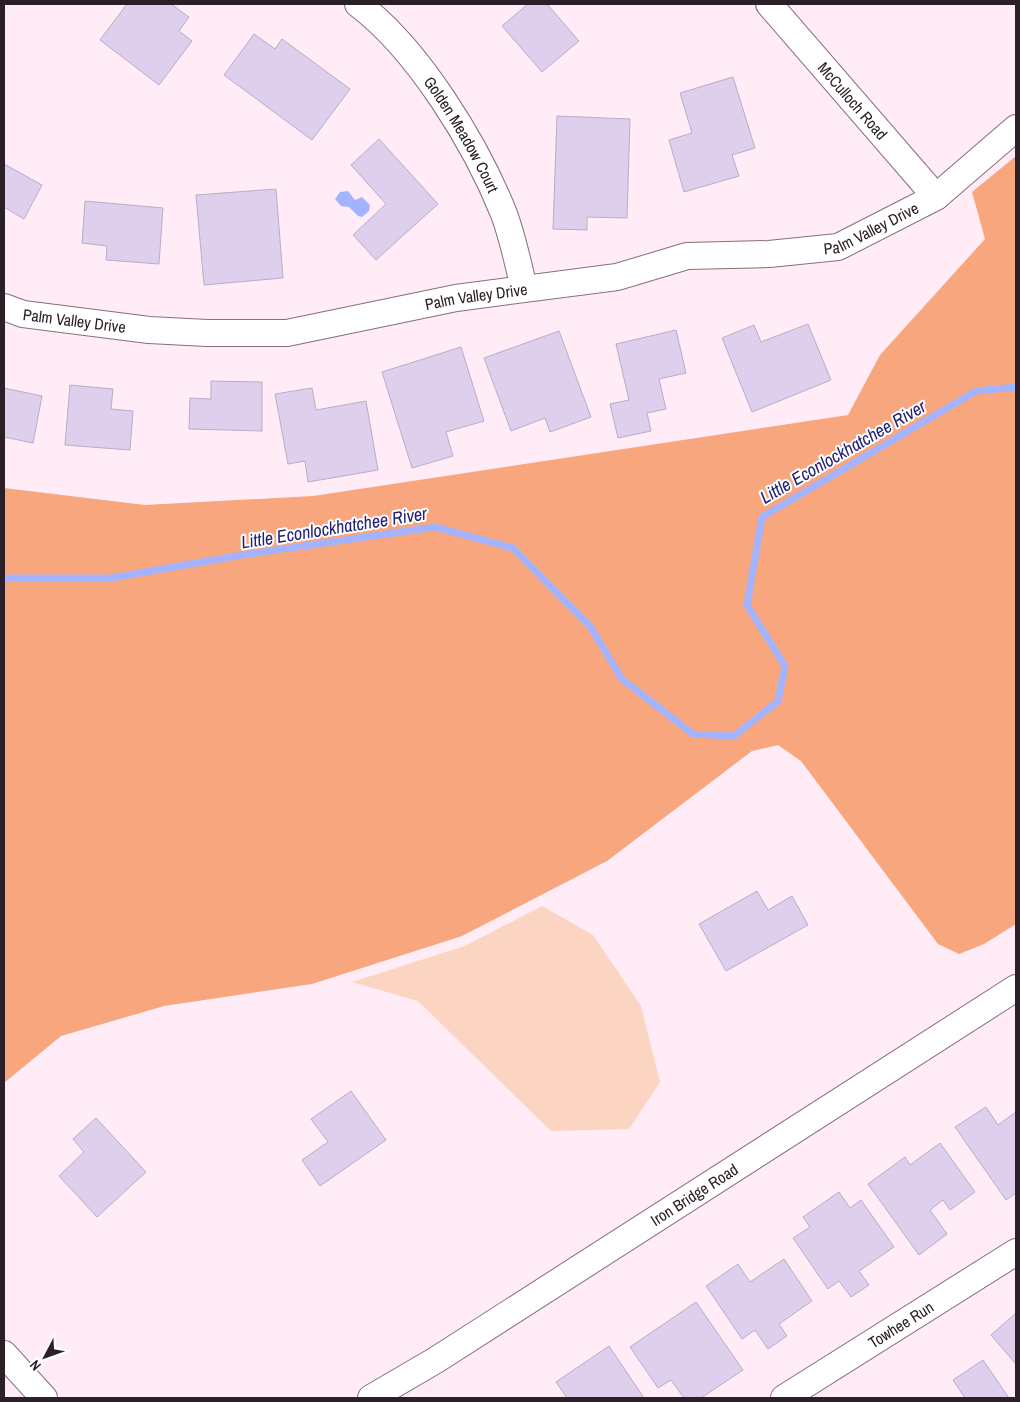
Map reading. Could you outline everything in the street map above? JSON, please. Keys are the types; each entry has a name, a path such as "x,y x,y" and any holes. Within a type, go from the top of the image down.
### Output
{"street":[{"name":"Golden Meadow Court","path":"358,4 379,20 417,63 463,132 504,215 524,288"},
{"name":"McCulloch Road","path":"769,4 936,197"},
{"name":"Palm Valley Drive","path":"4,307 23,314 149,330 207,333 287,333 456,298 617,277 686,256 769,254 838,247 936,197 1016,128"},
{"name":"Iron Bridge Road","path":"372,1398 436,1360 1016,988"},
{"name":"Towhee Run","path":"784,1398 1016,1252"},
{"path":"4,1354 44,1398"}],"shaded area":[{"path":"1016,156 1016,924 984,944 959,954 938,944 801,761 778,745 752,751 607,861 462,936 312,984 164,1006 61,1036 4,1083 4,488 145,505 313,496 848,415 880,355 985,239 972,192"},
{"path":"542,906 593,935 641,1006 660,1082 629,1129 551,1131 418,1001 352,982 465,946"}],"water":[{"path":"348,191 355,200 362,197 370,205 369,211 362,217 358,216 349,207 341,206 335,199 340,192"}],"building":[{"path":"127,4 171,4 189,17 179,31 192,41 159,85 100,40"},
{"path":"528,4 547,4 579,41 542,72 502,26"},
{"path":"254,34 275,49 282,39 350,89 312,140 224,75"},
{"path":"733,77 755,148 732,155 739,176 684,192 669,140 692,133 680,93"},
{"path":"557,116 630,119 627,218 587,217 587,230 553,229"},
{"path":"379,139 438,204 376,260 353,235 386,204 351,165"},
{"path":"4,164 42,185 24,219 4,207"},
{"path":"276,189 283,278 204,285 196,195"},
{"path":"85,201 163,208 159,264 106,260 107,246 82,243"},
{"path":"808,324 831,380 752,412 722,338 754,325 761,342"},
{"path":"676,330 686,373 659,379 666,409 647,413 651,431 618,438 610,404 629,400 616,344"},
{"path":"559,331 591,417 550,432 545,418 511,431 484,358"},
{"path":"461,347 484,421 446,432 453,456 412,468 382,372"},
{"path":"211,381 262,382 262,431 189,429 190,398 211,399"},
{"path":"70,385 113,389 111,409 133,411 130,450 65,445"},
{"path":"4,388 42,396 33,443 4,437"},
{"path":"312,388 316,410 366,401 378,470 308,482 305,461 288,464 275,394"},
{"path":"757,891 768,910 792,896 808,925 726,971 699,924"},
{"path":"351,1091 386,1140 320,1186 302,1160 328,1142 311,1119"},
{"path":"986,1107 998,1125 1016,1112 1016,1193 1006,1200 955,1127"},
{"path":"96,1118 146,1172 97,1217 59,1176 84,1152 73,1139"},
{"path":"940,1143 975,1192 950,1210 943,1200 930,1210 947,1234 919,1255 868,1184 905,1157 910,1165"},
{"path":"839,1192 850,1208 861,1200 894,1247 859,1271 869,1285 851,1297 839,1281 828,1289 793,1238 810,1227 803,1217"},
{"path":"784,1259 812,1301 779,1324 787,1336 768,1349 755,1330 742,1339 706,1286 738,1264 750,1282"},
{"path":"696,1302 743,1370 701,1398 684,1398 671,1380 658,1388 630,1347"},
{"path":"1016,1313 1016,1364 991,1335"},
{"path":"609,1346 644,1398 567,1398 556,1382"},
{"path":"983,1360 1009,1398 965,1398 953,1380"}],"waterway":[{"name":"Little Econlockhatchee River","path":"4,578 111,578 242,555 435,527 513,548 590,626 622,679 693,734 734,736 778,701 785,666 747,605 762,517 976,391 1016,387"}]}
